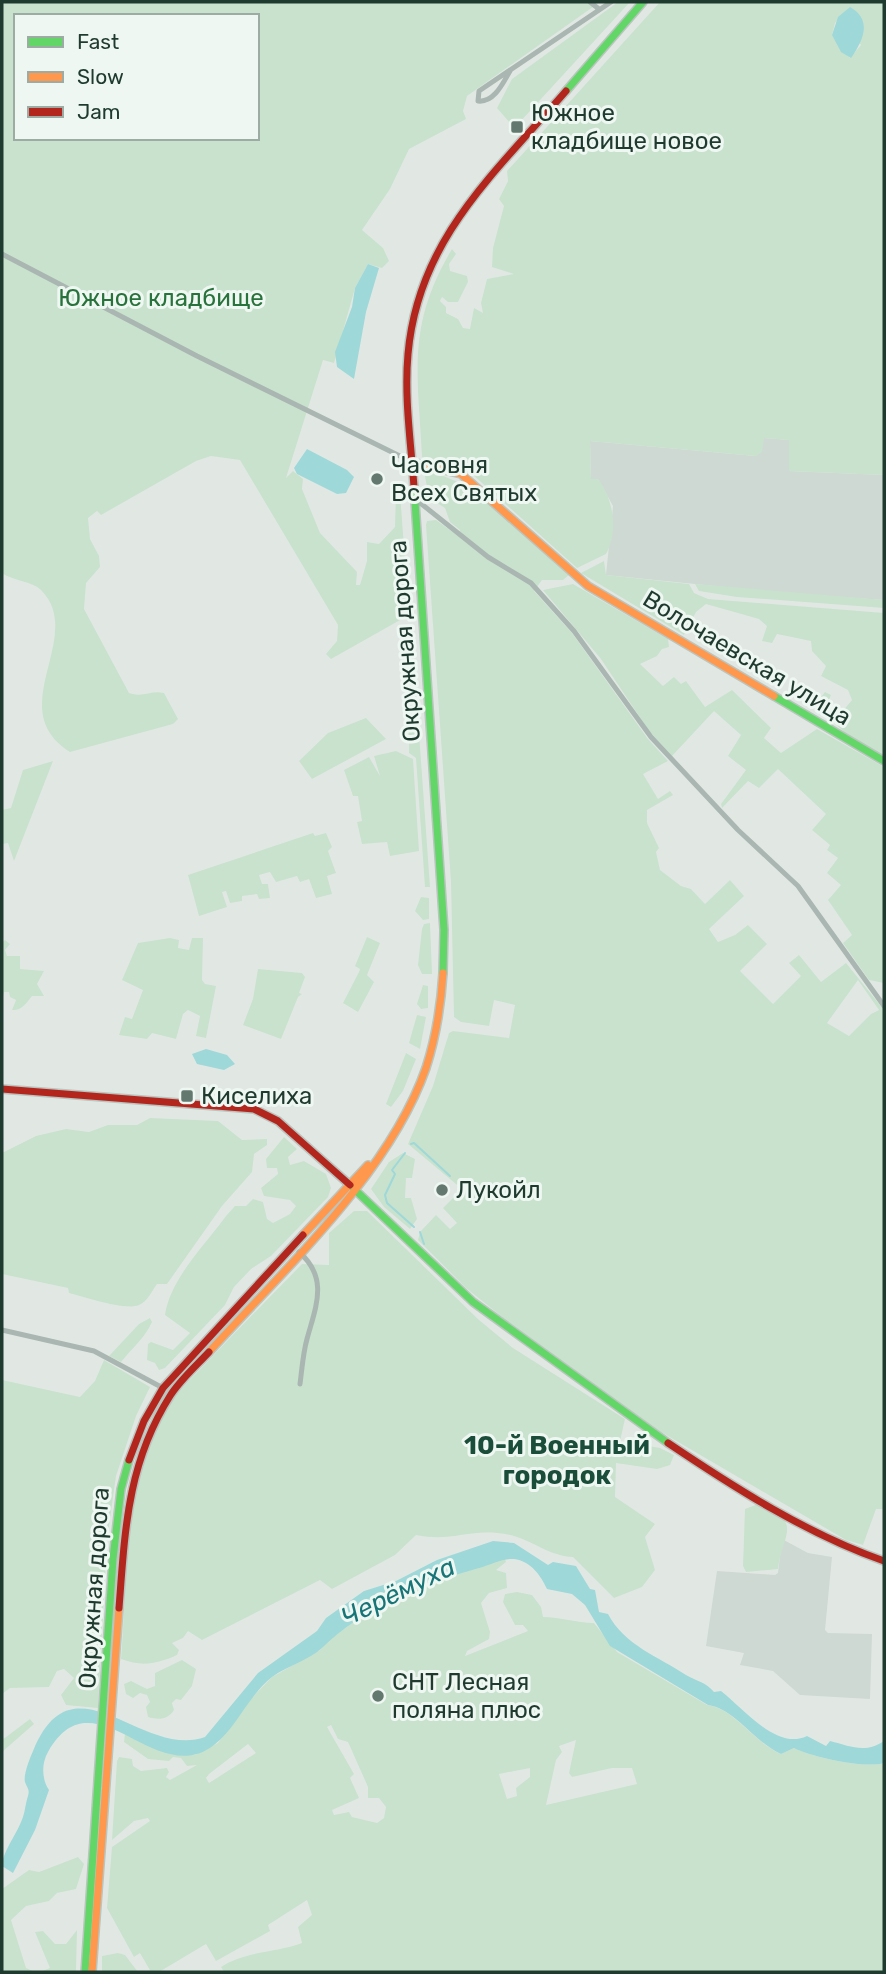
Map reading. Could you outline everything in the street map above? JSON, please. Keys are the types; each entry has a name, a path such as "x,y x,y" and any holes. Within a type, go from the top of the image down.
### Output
{"main road":[{"name":"Окружная дорога","path":"85,1972 126,1511 142,1446 171,1394 299,1252 392,1136 418,1091 431,1057 439,1020 444,967 407,378 409,337 418,295 434,256 455,219 479,188 643,2"},
{"name":"Волочаевская улица","path":"412,462 461,474 590,587 884,761"},
{"path":"2,1089 254,1109 278,1121 353,1187 473,1302 717,1476 842,1546 884,1561"},
{"name":"Окружная дорога","path":"109,1689 112,1553 122,1478 144,1418 163,1388 353,1187"},
{"name":"Окружная дорога","path":"92,1972 103,1749"}],"street":[{"path":"590,2 599,9"},
{"path":"510,71 496,93 485,101 478,101 479,92 611,2"},
{"path":"2,254 232,374 412,462"},
{"path":"414,498 488,557 527,580 540,593 582,641 651,737 738,830 798,886 884,1006"},
{"path":"299,1252 308,1260 318,1278 320,1294 306,1342 300,1384"},
{"path":"2,1330 94,1351 163,1388"}],"shaded area":[{"path":"764,438 790,440 789,471 884,475 884,600 606,575 613,506 598,479 591,479 590,441 756,456"},
{"path":"782,1539 808,1553 832,1557 825,1630 828,1633 872,1634 870,1699 800,1695 773,1671 740,1665 744,1653 706,1646 717,1571 775,1575 778,1573"}],"green space":[{"name":"Южное кладбище","path":"2,2 600,2 467,96 463,111 466,119 409,149 390,189 362,230 383,248 389,261 382,268 368,264 355,288 334,363 323,360 286,478 293,471 303,479 302,489 320,533 357,572 356,585 360,585 367,561 367,542 379,544 395,527 396,492 400,493 409,615 331,659 326,654 337,641 338,625 240,460 211,456 196,461 101,515 97,511 88,518 90,539 99,556 100,567 86,583 84,609 129,693 164,693 178,719 173,724 70,752 51,734 43,715 43,694 55,629 53,609 37,587 2,573"},
{"path":"618,2 630,2 519,123 510,123 497,108 512,79"},
{"path":"660,2 884,2 884,475 789,471 789,440 764,438 762,452 756,456 590,441 591,479 598,479 611,505 612,535 606,554 577,568 472,474 461,467 422,457 418,350 427,302 452,249 456,254 449,264 450,271 467,276 468,282 458,302 448,302 442,297 440,301 446,307 446,313 458,319 463,328 470,329 474,308 483,313 481,303 487,279 514,274 492,267 493,248 504,206 499,199 508,181 507,171","holes":["842,15 861,45 850,58 832,35 835,23"]},
{"path":"424,471 445,476 465,486 502,512 570,574 563,580 542,580 534,591 572,633 648,739 668,761 643,774 658,799 670,791 673,795 647,810 647,823 659,848 656,852 660,870 681,886 691,889 705,904 730,880 744,896 709,929 718,942 735,935 748,925 767,944 740,971 773,1004 801,976 789,963 799,955 821,982 846,963 884,1010 884,1509 876,1509 863,1545 846,1540 661,1432 506,1320 466,1288 418,1240 420,1232 436,1215 450,1229 457,1223 443,1208 462,1189 408,1144 433,1086 449,1033 453,1031 509,1038 515,1005 494,1000 489,1026 461,1022 454,1017 451,882 426,525 427,521 436,520 458,536 460,530 450,522 445,508 429,498","holes":["858,980 879,1010 871,1014 849,1036 827,1023"]},
{"path":"604,561 606,575 689,584 694,593 708,599 884,613 884,756 848,735 814,706 825,692 831,695 828,702 842,712 852,700 848,690 821,676 826,666 812,651 811,641 777,634 772,643 762,641 767,626 759,619 706,604 696,612 684,635 581,573"},
{"path":"573,584 668,639 669,647 640,664 663,686 674,677 681,684 686,681 705,707 732,690 771,728 764,738 781,753 817,729 884,767 884,983 869,980 843,943 852,935 828,900 841,885 827,873 838,858 827,850 830,845 812,830 826,814 778,769 759,788 748,781 722,808 721,804 746,770 728,756 741,735 714,711 672,756 649,731 601,659 543,590"},
{"path":"695,584 884,600 884,608 737,597 699,591"},
{"path":"413,690 416,691 430,887 425,887 416,758 409,753 408,711"},
{"path":"366,718 386,739 312,779 299,761 328,733"},
{"path":"396,751 413,759 419,851 390,856 387,842 362,844 357,822 362,821 358,796 353,796 344,770 369,757 380,776 374,756"},
{"path":"53,761 14,861 8,843 2,844 2,810 11,808 23,770"},
{"path":"313,833 315,836 326,833 332,847 328,851 336,873 327,876 332,894 316,898 309,879 300,882 297,876 276,882 270,872 259,875 262,884 268,884 270,898 259,899 257,894 242,896 242,901 230,903 226,891 222,892 227,907 199,916 188,875"},
{"path":"421,897 429,898 429,919 423,920 415,911"},
{"path":"430,923 432,974 422,974 418,965 422,929 424,924"},
{"path":"367,937 380,943 367,975 374,982 358,1012 343,1003 359,972 360,969 355,966"},
{"path":"170,938 179,940 178,948 189,950 192,938 203,938 202,980 205,984 216,986 206,1038 196,1036 200,1016 188,1010 183,1014 176,1039 152,1033 147,1039 119,1035 125,1017 132,1019 143,990 122,980 138,943"},
{"path":"5,940 10,944 5,950 7,956 20,956 20,969 44,971 37,984 44,996 32,996 15,1010 12,1010 16,1000 10,997 9,992 4,992 2,1001 2,943"},
{"path":"258,969 302,973 305,977 299,993 302,994 298,997 281,1039 243,1025 253,999"},
{"path":"423,985 428,986 428,1008 421,1009 417,1004"},
{"path":"417,1015 426,1017 420,1049 409,1043"},
{"path":"406,1053 416,1059 403,1091 391,1107 386,1104"},
{"path":"150,1118 218,1121 242,1140 267,1139 267,1145 254,1154 252,1172 222,1206 167,1284 157,1284 142,1304 124,1306 69,1293 68,1288 2,1274 2,1153 36,1136 66,1129 89,1132 108,1125 137,1125"},
{"path":"284,1137 297,1149 288,1157 290,1165 304,1161 326,1174 331,1188 328,1197 271,1256 251,1269 234,1287 225,1305 165,1368 159,1370 155,1363 147,1360 148,1344 151,1342 173,1350 190,1333 165,1315 168,1302 181,1276 226,1216 235,1206 246,1206 253,1199 263,1202 267,1219 273,1223 290,1214 296,1206 290,1200 264,1196 261,1188 278,1174 277,1168 267,1168 266,1159"},
{"path":"403,1153 415,1159 412,1178 406,1178 405,1198 411,1198 417,1219 410,1229 384,1207 371,1189 389,1162"},
{"path":"354,1211 367,1211 479,1320 513,1348 625,1419 620,1441 660,1448 674,1455 670,1465 657,1469 616,1463 615,1497 655,1524 645,1537 655,1570 642,1587 614,1598 573,1557 554,1553 518,1537 486,1533 439,1537 416,1535 395,1555 332,1589 320,1580 202,1640 188,1631 183,1638 172,1643 179,1650 177,1655 170,1658 143,1664 121,1659 130,1527 135,1494 154,1432 183,1387 302,1264 329,1265 329,1233"},
{"path":"150,1318 152,1322 146,1333 121,1362 109,1356 139,1324"},
{"path":"104,1360 150,1387 136,1416 116,1476 107,1540 98,1708 66,1705 61,1695 74,1678 64,1669 57,1671 49,1687 10,1688 2,1694 2,1380 80,1397 95,1381"},
{"path":"758,1504 782,1517 786,1523 786,1538 778,1569 746,1572 743,1566 745,1509"},
{"path":"505,1559 506,1562 496,1570 506,1573 507,1588 489,1593 481,1603 490,1632 489,1639 467,1651 465,1656 528,1631 523,1625 515,1625 503,1602 505,1594 517,1592 532,1595 541,1607 543,1617 594,1623 617,1652 707,1705 726,1712 761,1742 781,1754 794,1748 839,1761 884,1763 884,1972 224,1972 221,1967 240,1958 302,1943 298,1927 312,1915 307,1900 268,1925 270,1931 216,1961 206,1944 159,1972 151,1972 140,1953 134,1957 107,1908 112,1847 150,1821 148,1818 134,1821 112,1840 117,1761 119,1757 132,1759 133,1766 141,1771 167,1768 169,1772 166,1777 170,1780 197,1765 187,1766 181,1758 173,1757 169,1761 148,1759 124,1742 125,1734 186,1755 195,1755 218,1743 249,1701 272,1677 320,1650 330,1639 365,1613 460,1571","holes":["331,1725 338,1739 348,1742 368,1787 368,1798 379,1798 386,1807 384,1818 377,1823 352,1817 349,1812 334,1815 332,1810 359,1798 350,1778 354,1774 327,1727","576,1740 569,1773 572,1777 612,1768 632,1768 637,1784 546,1805 556,1760 562,1752 559,1746","248,1744 256,1753 209,1783 206,1778","530,1768 530,1777 516,1788 517,1796 507,1799 499,1774"]},
{"path":"182,1660 196,1669 192,1686 181,1700 176,1699 172,1703 174,1710 169,1716 159,1719 148,1717 146,1707 150,1702 147,1695 140,1693 133,1698 126,1694 124,1684 131,1681 147,1689 155,1686 155,1673"},
{"path":"30,1719 34,1724 2,1752 2,1740"},
{"path":"78,1857 84,1864 76,1889 57,1893 49,1901 26,1906 11,1920 26,1968 35,1972 2,1972 2,1889 29,1870 39,1872"},
{"path":"77,1930 76,1972 40,1972 50,1968 35,1932 43,1931 55,1944 66,1944"},
{"path":"118,1953 125,1955 138,1972 102,1972 102,1956"}],"water":[{"path":"850,7 862,18 864,24 862,38 851,58 841,52 832,35 838,17"},
{"path":"368,264 379,268 366,312 354,379 337,367 335,352 352,307 355,288"},
{"path":"307,449 347,470 354,477 346,493 337,494 297,474 294,468"},
{"path":"206,1049 227,1055 235,1064 224,1070 197,1064 192,1054"},
{"name":"Черёмуха","path":"493,1541 514,1543 548,1565 553,1562 576,1566 590,1589 595,1590 599,1612 608,1614 623,1634 714,1692 721,1691 772,1733 784,1738 807,1736 826,1746 830,1741 864,1748 884,1741 884,1763 839,1761 794,1748 781,1754 771,1749 727,1712 708,1705 610,1646 585,1605 572,1594 547,1589 530,1566 520,1560 510,1559 416,1589 375,1609 317,1652 272,1677 256,1693 222,1738 214,1745 192,1755 170,1754 105,1726 85,1723 66,1730 48,1752 44,1762 43,1772 49,1790 35,1830 13,1873 2,1866 4,1855 23,1816 29,1792 25,1775 33,1751 49,1723 68,1710 88,1709 157,1735 181,1740 205,1737 258,1673 317,1631 326,1618 364,1591 396,1581 437,1560"}],"waterway":[{"path":"411,1144 414,1143 450,1176"},
{"path":"405,1153 392,1170 395,1174 385,1195 387,1203 414,1227"},
{"path":"420,1232 424,1244"}],"traffic: fast":[{"path":"566,91 643,2"},
{"path":"414,487 444,930 443,973"},
{"path":"774,696 884,761"},
{"path":"352,1187 473,1302 668,1443"},
{"path":"85,1972 113,1559 121,1489 129,1460"}],"traffic: slow":[{"path":"412,462 461,474 588,586 774,696"},
{"path":"209,1352 332,1219 387,1145 409,1107 426,1068 438,1021 443,973"},
{"path":"303,1235 368,1165"},
{"path":"92,1972 119,1608"}],"traffic: jam":[{"path":"414,487 407,404 408,354 415,313 427,276 464,210 566,91"},
{"path":"2,1089 254,1109 278,1121 350,1185"},
{"path":"129,1460 144,1421 163,1388 303,1235"},
{"path":"119,1608 126,1525 145,1447 170,1396 209,1352"},
{"path":"668,1443 799,1524 884,1561"}],"place":[{"name":"Южное кладбище новое","path":"517,127"},
{"name":"Часовня Всех Святых","path":"377,479"},
{"name":"Киселиха","path":"187,1096"},
{"name":"Лукойл","path":"442,1190"},
{"name":"СНТ Лесная поляна плюс","path":"378,1696"}],"district":[{"name":"10-й Военный городок","path":"557,1460"}]}
